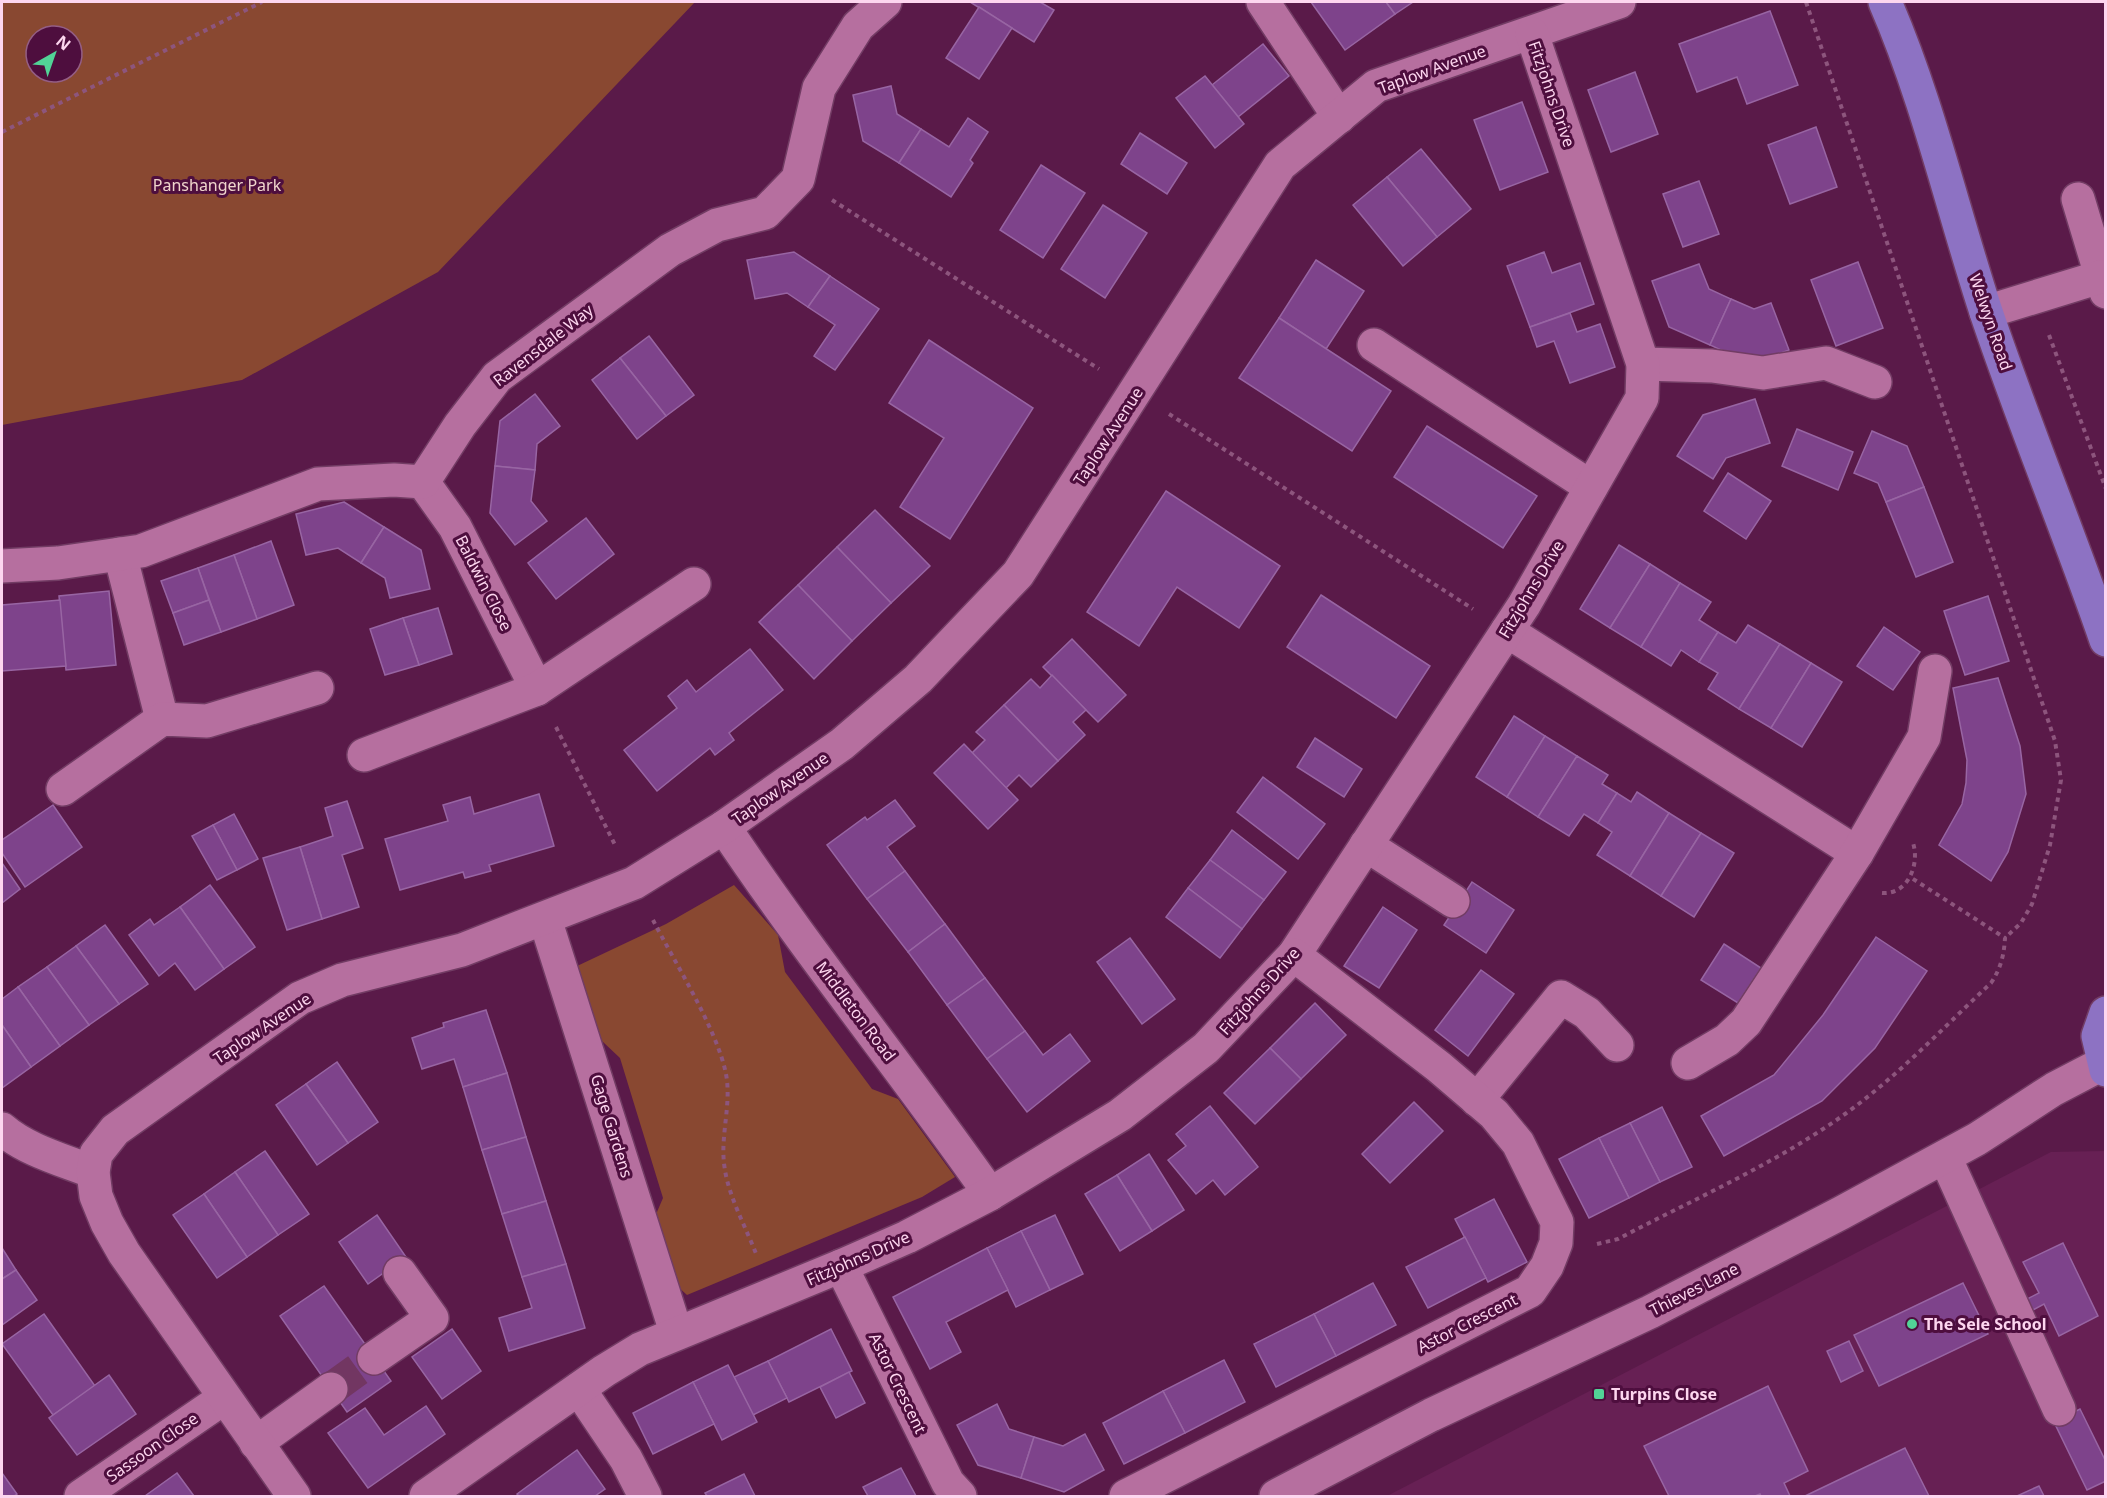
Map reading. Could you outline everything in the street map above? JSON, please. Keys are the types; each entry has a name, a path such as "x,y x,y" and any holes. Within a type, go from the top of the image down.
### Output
{"main road":[{"name":"Welwyn Road","path":"1885,2 1943,167 1986,312 2106,640"},
{"path":"2104,1067 2098,1036 2106,1013"}],"street":[{"name":"Ravensdale Way","path":"423,482 460,425 497,377 670,250 717,225 765,213 798,179 819,88 858,26 885,2"},
{"path":"1263,2 1339,117"},
{"name":"Taplow Avenue","path":"93,1172 96,1154 116,1130 300,998 342,980 462,950 634,883 724,827 842,744 918,679 1018,574 1280,165 1376,86 1532,34 1619,2"},
{"name":"Fitzjohns Drive","path":"426,1497 640,1349 907,1237 990,1194 1120,1115 1206,1048 1294,955 1507,631 1642,398 1643,364 1532,34"},
{"path":"1986,312 2034,295 2103,285 2078,200"},
{"path":"1374,345 1591,487"},
{"path":"1643,364 1712,366 1763,372 1826,363 1875,382"},
{"path":"2,566 58,563 141,550 318,484 394,480 423,482"},
{"name":"Baldwin Close","path":"423,482 455,526 537,689"},
{"path":"120,554 162,719"},
{"path":"364,755 537,689 694,584"},
{"path":"1507,631 1857,853"},
{"path":"1688,1062 1727,1040 1746,1022 1857,853 1924,737 1935,671"},
{"path":"63,789 162,719 207,721 317,688"},
{"name":"Middleton Road","path":"724,827 773,901 928,1106 990,1194"},
{"path":"1366,845 1453,901"},
{"name":"Gage Gardens","path":"545,919 676,1332"},
{"name":"Astor Crescent","path":"1126,1497 1530,1291 1547,1266 1556,1243 1557,1222 1518,1143 1494,1114 1439,1067 1294,955"},
{"path":"1477,1100 1561,997 1587,1013 1617,1045"},
{"name":"Thieves Lane","path":"1276,1497 1431,1415 1650,1312 1945,1157 2054,1089 2104,1067"},
{"path":"2,1129 9,1136 44,1153 93,1172 96,1196 107,1223 124,1253 294,1497"},
{"path":"1945,1157 2059,1409"},
{"name":"Astor Crescent","path":"841,1266 948,1483 960,1497"},
{"path":"375,1358 432,1318 400,1273"},
{"path":"256,1443 331,1389"},
{"path":"579,1389 626,1459 645,1497"},
{"name":"Sassoon Close","path":"81,1497 224,1398"}],"path":[{"path":"2,132 262,2"},
{"path":"1556,1243 1593,1245 1618,1239 1802,1143 1847,1113 1905,1064 1991,983 2004,955 2005,938 2021,923 2031,904 2050,845 2061,780 2055,741 1806,2"},
{"path":"2034,295 2106,489"},
{"path":"537,689 716,1042 726,1074 728,1104 723,1146 725,1171 772,1294"},
{"path":"1910,877 2005,938"}],"shaded area":[{"name":"The Sele School","path":"2105,1151 2105,1496 1387,1496 2051,1152"}],"green space":[{"name":"Panshanger Park","path":"2,2 695,2 438,272 242,380 2,425"},
{"path":"734,885 778,935 785,972 872,1089 898,1099 955,1177 922,1197 687,1295 676,1285 654,1219 663,1198 620,1058 602,1041 575,967 666,924"}],"building":[{"path":"970,2 1040,2 1054,10 1034,42"},
{"path":"1311,2 1386,2 1395,14 1345,50"},
{"path":"1386,2 1413,2 1395,14"},
{"path":"979,7 1012,28 979,79 946,58"},
{"path":"1770,11 1798,85 1747,104 1737,77 1697,92 1679,44"},
{"path":"1263,44 1289,76 1238,117 1212,85"},
{"path":"1635,72 1658,134 1611,152 1588,90"},
{"path":"1205,76 1244,124 1215,148 1176,98"},
{"path":"891,86 897,114 921,129 899,163 863,141 853,95"},
{"path":"1522,102 1548,172 1500,190 1474,120"},
{"path":"968,118 988,132 970,160 973,163 951,197 899,163 921,129 949,147"},
{"path":"1816,127 1837,187 1790,204 1768,145"},
{"path":"1140,133 1187,163 1167,194 1121,164"},
{"path":"1421,149 1471,209 1437,237 1387,177"},
{"path":"1041,165 1085,193 1043,258 1000,230"},
{"path":"1387,177 1437,237 1403,266 1353,205"},
{"path":"1699,181 1719,234 1683,247 1663,194"},
{"path":"1103,205 1147,233 1105,298 1061,269"},
{"path":"794,252 830,276 808,307 787,293 755,299 747,260"},
{"path":"1544,252 1552,273 1580,263 1594,304 1530,327 1507,266"},
{"path":"1316,260 1364,291 1326,349 1279,318"},
{"path":"1858,262 1883,328 1836,346 1811,280"},
{"path":"1699,264 1709,289 1731,299 1710,345 1669,327 1652,281"},
{"path":"830,276 879,309 835,370 814,356 835,325 808,307"},
{"path":"1731,299 1754,309 1771,303 1789,350 1751,364 1710,345"},
{"path":"1570,313 1577,332 1600,324 1615,367 1570,383 1554,341 1537,347 1530,327"},
{"path":"1279,318 1391,391 1352,451 1239,378"},
{"path":"649,336 694,395 666,416 620,358"},
{"path":"929,340 1033,408 950,539 900,507 944,438 889,403"},
{"path":"620,358 666,416 637,439 592,380"},
{"path":"535,394 560,426 537,444 535,470 495,466 500,421"},
{"path":"1755,399 1770,443 1726,458 1713,479 1677,456 1703,415"},
{"path":"1427,426 1537,496 1503,548 1394,477"},
{"path":"1797,429 1853,452 1838,490 1782,466"},
{"path":"1872,431 1907,446 1924,487 1886,502 1878,483 1854,473"},
{"path":"495,466 535,470 531,501 547,521 515,545 490,513"},
{"path":"1728,473 1771,501 1746,539 1704,511"},
{"path":"1924,487 1953,562 1916,577 1886,502"},
{"path":"1166,491 1280,566 1239,628 1177,587 1139,646 1087,612"},
{"path":"344,502 384,527 361,563 338,548 306,555 296,514"},
{"path":"875,510 930,566 891,603 837,547"},
{"path":"586,518 614,554 556,599 528,563"},
{"path":"384,527 421,550 430,589 390,598 385,578 361,563"},
{"path":"271,541 294,605 257,619 234,555"},
{"path":"1619,545 1650,564 1610,628 1580,609"},
{"path":"837,547 891,603 852,641 798,585"},
{"path":"234,555 257,619 221,632 198,568"},
{"path":"1650,564 1680,583 1641,647 1610,628"},
{"path":"198,568 209,600 173,613 161,581"},
{"path":"1680,583 1711,602 1699,620 1718,632 1699,662 1681,650 1671,666 1641,647"},
{"path":"798,585 852,641 814,679 759,622"},
{"path":"109,591 116,665 66,670 59,596"},
{"path":"1321,595 1430,666 1396,718 1287,647"},
{"path":"1988,596 2009,661 1965,675 1944,611"},
{"path":"60,600 66,666 2,671 2,605"},
{"path":"209,600 221,632 184,645 173,613"},
{"path":"438,608 452,654 419,665 403,618"},
{"path":"403,618 419,665 385,675 370,629"},
{"path":"1748,625 1780,644 1739,709 1708,689 1718,673 1699,662 1718,632 1736,643"},
{"path":"1884,627 1920,652 1893,690 1857,666"},
{"path":"1072,639 1126,695 1098,722 1043,667"},
{"path":"1780,644 1811,663 1771,728 1739,709"},
{"path":"750,649 783,690 729,733 734,740 715,755 710,748 657,791 624,750 677,708 668,696 687,680 696,692"},
{"path":"1811,663 1842,682 1802,747 1771,728"},
{"path":"1052,675 1086,710 1073,722 1085,735 1058,761 1004,705 1031,679 1040,688"},
{"path":"1998,678 2020,746 2026,794 2008,852 1991,881 1939,845 1962,804 1966,783 1967,760 1953,688"},
{"path":"1004,705 1058,761 1031,787 1019,775 1006,788 972,753 985,740 976,732"},
{"path":"1514,716 1545,736 1507,797 1476,777"},
{"path":"1545,736 1577,756 1538,817 1507,797"},
{"path":"1315,738 1362,769 1344,797 1297,767"},
{"path":"964,744 1018,800 988,829 934,773"},
{"path":"1577,756 1608,775 1602,784 1617,793 1598,823 1584,814 1569,836 1538,817"},
{"path":"1263,777 1325,824 1298,859 1237,812"},
{"path":"1637,792 1669,813 1630,876 1597,855 1612,832 1598,823 1617,793 1631,802"},
{"path":"539,794 554,846 489,865 491,871 465,878 463,872 400,890 385,839 448,821 443,805 470,797 474,814"},
{"path":"895,800 915,826 887,847 905,871 867,899 827,845 865,817 867,820"},
{"path":"347,801 363,848 342,855 359,907 322,919 300,847 333,836 325,808"},
{"path":"53,805 82,847 25,887 2,853 2,840"},
{"path":"1669,813 1701,833 1661,896 1630,876"},
{"path":"234,814 258,859 237,870 213,825"},
{"path":"213,825 237,870 217,880 192,836"},
{"path":"1232,830 1286,872 1264,900 1210,860"},
{"path":"1701,833 1734,853 1694,917 1661,896"},
{"path":"300,847 322,919 287,930 263,858"},
{"path":"1210,860 1264,900 1242,929 1188,888"},
{"path":"2,863 20,889 2,903"},
{"path":"905,871 945,924 908,952 867,899"},
{"path":"1472,882 1514,910 1486,953 1444,925"},
{"path":"210,885 255,947 224,969 180,907"},
{"path":"1188,888 1242,929 1220,958 1166,917"},
{"path":"180,907 224,969 195,990 175,963 159,976 129,935 150,919 154,925"},
{"path":"1383,907 1417,930 1379,988 1344,966"},
{"path":"945,924 985,978 947,1005 908,952"},
{"path":"105,925 148,984 119,1004 76,946"},
{"path":"1876,937 1927,971 1875,1048 1822,1101 1724,1156 1701,1116 1774,1075 1823,1015"},
{"path":"1130,938 1175,999 1142,1024 1097,962"},
{"path":"1724,944 1761,968 1738,1003 1701,980"},
{"path":"76,946 119,1004 89,1025 47,967"},
{"path":"47,967 89,1025 60,1046 18,987"},
{"path":"1481,970 1514,994 1468,1056 1435,1030"},
{"path":"985,978 1025,1031 987,1059 947,1005"},
{"path":"18,987 60,1046 31,1067 2,1025 2,999"},
{"path":"1315,1003 1346,1035 1301,1079 1270,1048"},
{"path":"486,1010 507,1073 463,1087 454,1059 422,1069 412,1038 444,1027 443,1023"},
{"path":"2,1025 31,1067 2,1088"},
{"path":"1025,1031 1043,1055 1070,1034 1090,1061 1027,1112 987,1059"},
{"path":"1270,1048 1301,1079 1255,1124 1224,1093"},
{"path":"337,1062 378,1122 348,1143 306,1084"},
{"path":"507,1073 526,1137 482,1150 463,1087"},
{"path":"306,1084 348,1143 317,1165 276,1105"},
{"path":"1414,1102 1443,1131 1390,1183 1362,1154"},
{"path":"1210,1106 1258,1167 1225,1195 1213,1180 1196,1194 1168,1160 1186,1146 1176,1134"},
{"path":"1662,1107 1692,1167 1660,1182 1630,1123"},
{"path":"1630,1123 1660,1182 1629,1198 1599,1138"},
{"path":"526,1137 546,1201 502,1214 482,1150"},
{"path":"1599,1138 1629,1198 1589,1218 1559,1159"},
{"path":"265,1151 309,1214 278,1235 235,1172"},
{"path":"1149,1154 1184,1210 1152,1231 1117,1175"},
{"path":"235,1172 278,1235 247,1257 204,1194"},
{"path":"1117,1175 1152,1231 1120,1251 1085,1194"},
{"path":"204,1194 247,1257 217,1278 173,1215"},
{"path":"1494,1199 1527,1262 1488,1282 1455,1219"},
{"path":"546,1201 566,1264 522,1277 502,1214"},
{"path":"377,1215 406,1257 368,1284 339,1242"},
{"path":"1055,1215 1083,1274 1050,1290 1021,1231"},
{"path":"1021,1231 1050,1290 1016,1307 987,1248"},
{"path":"1465,1237 1486,1278 1428,1308 1406,1267"},
{"path":"2063,1243 2098,1316 2059,1336 2044,1304 2033,1310 2027,1299 2039,1293 2023,1262"},
{"path":"2,1248 16,1270 2,1279"},
{"path":"987,1248 1008,1290 946,1322 961,1352 930,1369 893,1297"},
{"path":"566,1264 585,1328 509,1351 499,1318 532,1308 522,1277"},
{"path":"16,1270 37,1300 2,1325 2,1279"},
{"path":"1373,1283 1396,1325 1336,1356 1314,1314"},
{"path":"1963,1283 1988,1334 1879,1386 1854,1335"},
{"path":"324,1286 391,1381 347,1412 280,1316"},
{"path":"44,1314 95,1386 53,1415 2,1344"},
{"path":"1314,1314 1336,1356 1276,1387 1254,1344"},
{"path":"452,1329 481,1371 442,1399 412,1357"},
{"path":"831,1329 852,1371 789,1402 768,1361"},
{"path":"1849,1341 1863,1371 1841,1382 1827,1351"},
{"path":"1224,1360 1245,1402 1185,1433 1163,1391"},
{"path":"768,1361 787,1398 753,1415 734,1377"},
{"path":"728,1365 757,1422 722,1440 693,1382"},
{"path":"849,1372 865,1403 836,1418 820,1387"},
{"path":"109,1375 136,1414 77,1455 49,1418"},
{"path":"693,1382 714,1424 653,1454 633,1413"},
{"path":"1768,1386 1808,1471 1784,1483 1790,1496 1761,1496 1760,1494 1755,1496 1669,1496 1644,1446"},
{"path":"1163,1391 1185,1433 1124,1464 1103,1423"},
{"path":"997,1404 1009,1429 1034,1437 1021,1478 978,1465 957,1425"},
{"path":"426,1406 445,1434 368,1488 328,1433 365,1408 384,1435"},
{"path":"2080,1409 2106,1462 2106,1481 2087,1490 2054,1422"},
{"path":"1085,1434 1104,1470 1064,1492 1021,1478 1034,1437 1063,1446"},
{"path":"1905,1448 1929,1496 1805,1496"},
{"path":"577,1450 605,1489 595,1496 519,1496 517,1494"},
{"path":"901,1468 916,1496 868,1496 863,1487"},
{"path":"2,1473 17,1494 14,1496 2,1496"},
{"path":"177,1473 194,1496 145,1496"},
{"path":"744,1474 755,1496 707,1496 705,1493"},
{"path":"2039,1486 2044,1496 2017,1496"}],"tunnel":[{"path":"331,1389 374,1358"}],"place":[{"name":"The Sele School","path":"1912,1324"},
{"name":"Turpins Close","path":"1599,1394"}]}
